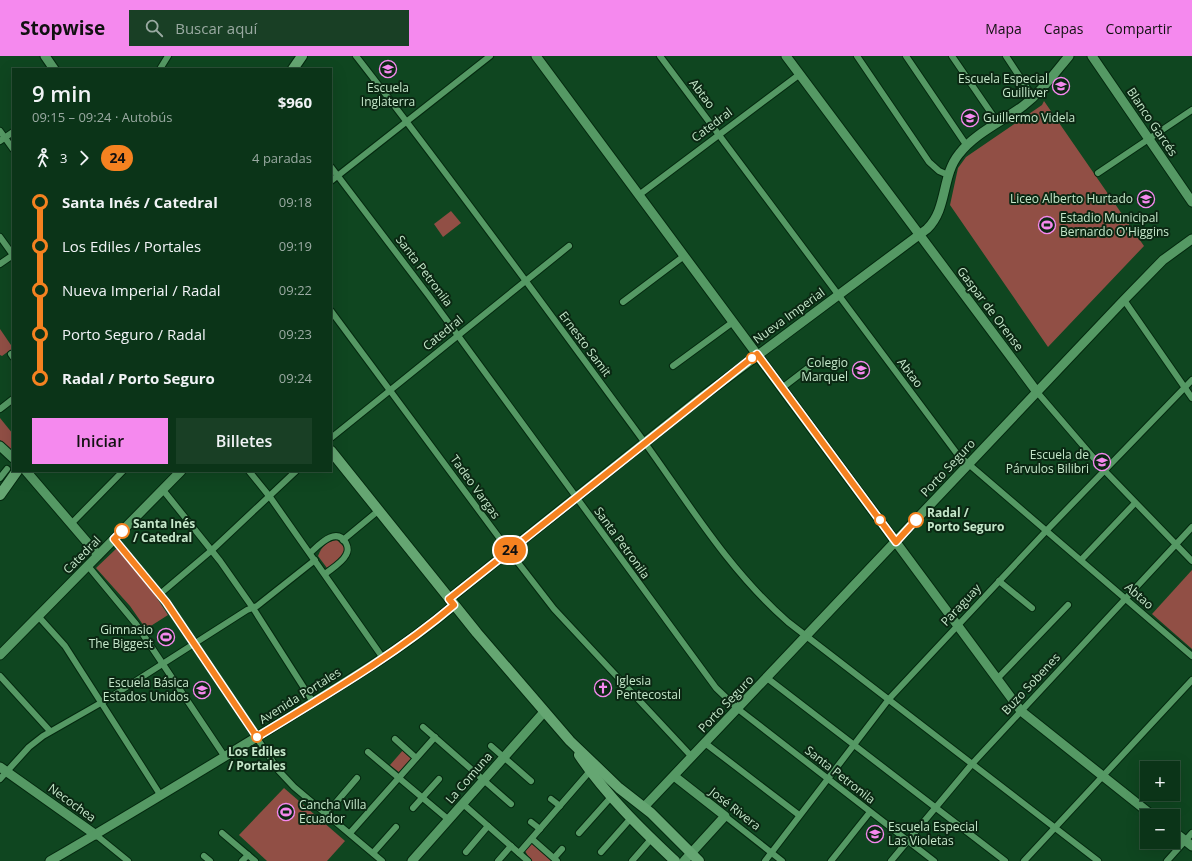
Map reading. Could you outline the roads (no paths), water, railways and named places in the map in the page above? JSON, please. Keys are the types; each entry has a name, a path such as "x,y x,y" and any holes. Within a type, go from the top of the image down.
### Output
{"main road":[{"path":"45,56 53,68"},
{"path":"294,68 302,56"},
{"path":"536,56 1021,711 1145,809"},
{"name":"Gaspar de Orense","path":"786,56 1037,392"},
{"name":"Nueva Imperial","path":"451,602 508,551 757,354 920,235 930,226 937,216 948,175 956,158 967,146 1033,97 1068,56"},
{"name":"Blanco Garcés","path":"1092,56 1192,202"},
{"name":"Porto Seguro","path":"644,807 1124,300 1163,260 1192,239"},
{"path":"0,446 12,457"},
{"path":"332,452 451,602 570,741 619,788 644,807 688,857 699,861"},
{"path":"0,495 3,482 16,472"},
{"path":"27,472 98,555"},
{"name":"Catedral","path":"0,655 180,472"},
{"name":"Avenida Portales","path":"50,861 225,757 383,658 451,602"},
{"name":"La Comuna","path":"415,860 544,712"},
{"path":"570,741 590,771 631,818 675,861"},
{"name":"Necochea","path":"3,769 96,835"},
{"name":"José Rivera","path":"674,776 725,816"},
{"path":"688,857 725,816"},
{"path":"1180,837 1188,843"}],"street":[{"path":"161,68 168,56"},
{"name":"Ernesto Samit","path":"356,56 645,442 736,569 775,610 807,636 1098,861"},
{"path":"332,180 490,56"},
{"name":"Abtao","path":"660,56 953,449 968,464 1192,656"},
{"path":"857,56 929,162 939,171 948,175"},
{"path":"906,56 967,146"},
{"path":"952,56 998,123"},
{"path":"1006,56 1033,97"},
{"name":"Catedral","path":"639,195 800,74"},
{"path":"1098,173 1192,110"},
{"path":"0,131 2,140 12,148"},
{"path":"2,140 12,133"},
{"name":"Santa Petronila","path":"332,168 458,336 712,682 738,709 934,861"},
{"path":"0,237 12,254"},
{"name":"Catedral","path":"332,437 569,246"},
{"path":"0,264 12,256"},
{"path":"623,302 684,256"},
{"path":"1124,300 1192,398"},
{"name":"Tadeo Vargas","path":"332,313 508,551 565,622 692,757"},
{"path":"673,366 733,322"},
{"path":"782,388 812,365"},
{"name":"Paraguay","path":"765,861 889,699 1046,530 1192,380"},
{"name":"Gaspar de Orense","path":"1037,392 1104,470 1192,561"},
{"path":"1,405 12,400"},
{"path":"3,482 7,469"},
{"path":"71,524 122,472"},
{"path":"250,472 270,497 383,658"},
{"path":"160,594 212,550 295,472"},
{"path":"162,490 212,550 253,608 313,702"},
{"path":"1081,560 1135,503"},
{"path":"343,540 378,511"},
{"name":"Buzo Sobenes","path":"892,861 972,764 1192,527"},
{"path":"310,553 330,537 337,536 343,540 347,546 346,556 325,574"},
{"path":"114,539 160,594 283,775 382,861"},
{"path":"0,779 3,769 50,731 102,703 253,608 315,560"},
{"path":"88,566 126,610 225,757"},
{"path":"999,581 1032,608"},
{"path":"997,679 1068,605"},
{"path":"38,616 66,646 161,796"},
{"path":"0,676 50,731"},
{"path":"767,678 1005,861"},
{"path":"1024,861 1192,680"},
{"path":"423,727 511,804"},
{"path":"350,833 435,737"},
{"path":"395,739 416,758"},
{"path":"705,743 800,815"},
{"path":"491,746 532,781"},
{"path":"368,752 449,820"},
{"path":"519,853 590,771"},
{"path":"327,813 357,778"},
{"path":"413,808 439,779"},
{"path":"579,833 612,796"},
{"path":"551,799 560,806"},
{"path":"463,804 528,861"},
{"path":"831,861 870,812"},
{"name":"José Rivera","path":"725,816 782,861"},
{"path":"600,852 631,818"},
{"path":"531,822 540,829"},
{"path":"466,852 488,826"},
{"path":"373,853 396,827"},
{"path":"222,833 255,861"},
{"path":"1167,861 1188,843 1192,833"},
{"name":"Necochea","path":"96,835 128,861"},
{"path":"632,861 652,838"},
{"path":"532,839 556,860 562,849"},
{"path":"498,861 511,846"},
{"path":"242,861 248,855"},
{"path":"204,856 210,861"}],"place":[{"name":"Escuela Inglaterra","path":"388,69"},
{"name":"Escuela Especial Guilliver","path":"1061,86"},
{"name":"Guillermo Videla","path":"970,118"},
{"name":"Liceo Alberto Hurtado","path":"1146,199"},
{"name":"Estadio Municipal Bernardo O'Higgins","path":"1047,225"},
{"name":"Colegio Marquel","path":"861,370"},
{"name":"Escuela de Párvulos Bilibri","path":"1102,462"},
{"name":"Radal / Porto Seguro","path":"916,520"},
{"name":"Santa Inés / Catedral","path":"122,531"},
{"name":"Gimnasio The Biggest","path":"166,637"},
{"name":"Iglesia Pentecostal","path":"603,688"},
{"name":"Escuela Básica Estados Unidos","path":"202,690"},
{"name":"Los Ediles / Portales","path":"257,737"},
{"name":"Cancha Villa Ecuador","path":"286,812"},
{"name":"Escuela Especial Las Violetas","path":"875,834"}]}
